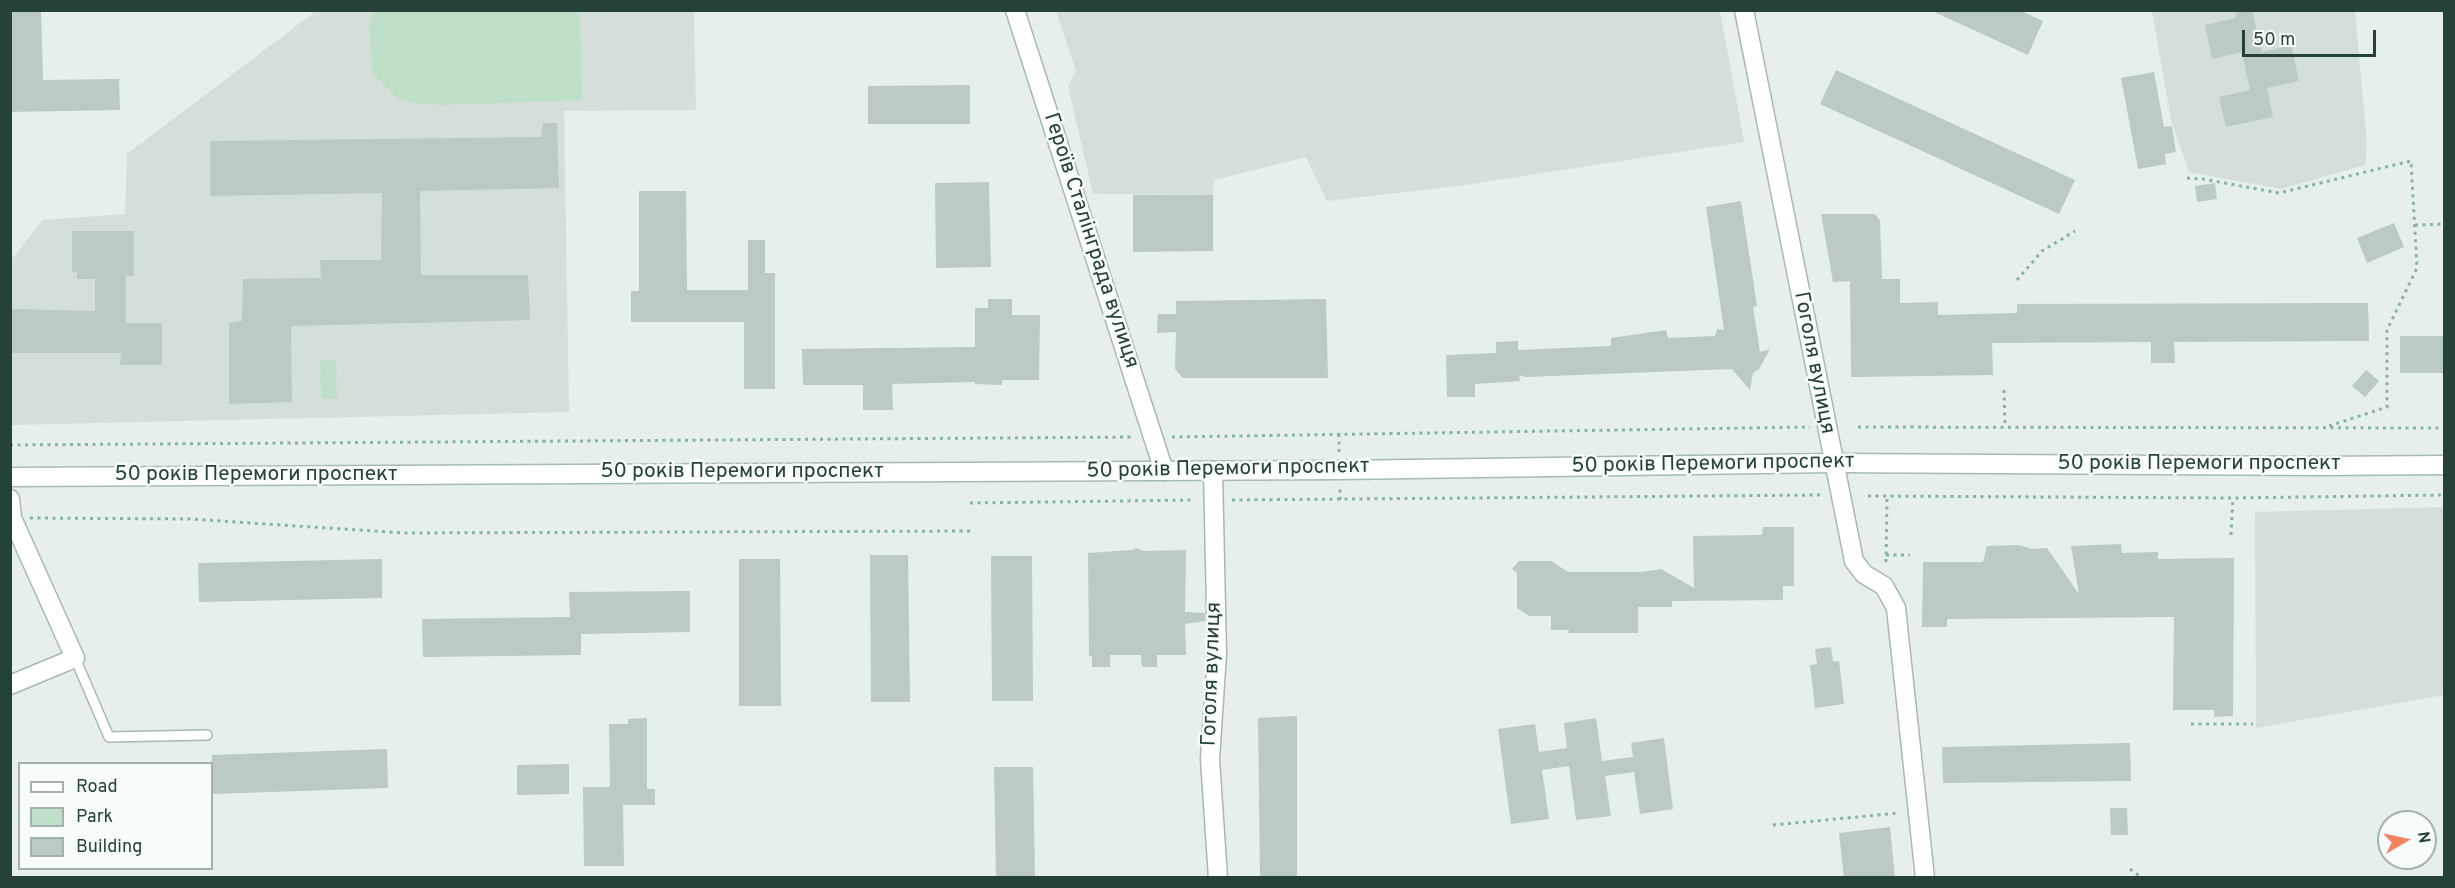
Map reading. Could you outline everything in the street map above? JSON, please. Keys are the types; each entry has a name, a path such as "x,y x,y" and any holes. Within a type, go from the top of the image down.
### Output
{"main road":[{"name":"Героїв Сталінграда вулиця","path":"1015,10 1164,471"},
{"name":"Гоголя вулиця","path":"1744,10 1832,463 1854,561 1864,574 1884,586 1896,608 1925,878"},
{"name":"50 років Перемоги проспект","path":"10,477 1213,471 1832,463 2445,465"},
{"name":"Гоголя вулиця","path":"1213,471 1217,654 1210,759 1218,878"},
{"path":"10,499 12,518 75,658 10,686"}],"lane":[{"path":"75,658 110,737 207,735"}],"path":[{"path":"2187,178 2279,194 2411,161 2417,268 2387,330 2387,407 2322,429"},
{"path":"2415,225 2445,224"},
{"path":"2017,280 2042,251 2075,231"},
{"path":"2004,390 2005,427"},
{"path":"10,445 1154,437 1818,427"},
{"path":"1858,427 2445,428"},
{"path":"970,503 1830,495"},
{"path":"1868,496 2233,498 2445,495"},
{"path":"1886,562 1887,496"},
{"path":"2231,536 2233,498"},
{"path":"12,518 190,519 404,533 970,531"},
{"path":"1886,555 1910,555"},
{"path":"2191,724 2253,724"},
{"path":"1773,825 1918,811"},
{"path":"2130,869 2142,878"}],"shaded area":[{"path":"316,11 694,11 696,110 564,111 569,412 11,425 11,260 43,220 125,214 127,154"},
{"path":"1056,11 1720,11 1744,142 1458,186 1327,201 1306,157 1214,180 1213,195 1093,194 1068,86 1076,71"},
{"path":"2152,11 2355,11 2367,144 2365,165 2281,189 2189,172 2171,120"},
{"path":"2444,507 2444,695 2256,728 2255,512"}],"green space":[{"path":"374,11 580,11 582,100 444,105 417,104 397,98 372,73 369,22"},
{"path":"320,360 336,360 337,399 321,399"}],"building":[{"path":"10,10 41,10 43,80 119,79 120,110 10,112"},
{"path":"1930,10 2019,10 2043,21 2028,55"},
{"path":"2235,10 2252,10 2262,52 2291,45 2299,81 2267,88 2273,117 2226,127 2219,97 2250,90 2242,52 2212,59 2205,25 2236,18"},
{"path":"1836,70 2075,180 2059,214 1820,104"},
{"path":"2154,72 2164,127 2172,126 2176,152 2165,154 2166,164 2138,169 2121,78"},
{"path":"970,85 970,124 868,124 868,86"},
{"path":"543,123 557,123 559,188 420,191 421,275 528,275 530,320 291,326 292,402 229,404 229,323 242,321 243,279 321,278 320,260 381,260 382,193 210,196 210,141 541,137"},
{"path":"989,182 991,267 936,268 935,183"},
{"path":"2215,183 2217,199 2197,202 2195,186"},
{"path":"639,191 686,191 687,290 748,290 748,240 765,240 765,273 775,273 775,389 744,389 744,322 631,322 631,291 639,291"},
{"path":"1133,195 1213,195 1213,251 1133,252"},
{"path":"1741,201 1757,306 1753,307 1760,352 1770,349 1759,369 1753,373 1750,390 1732,369 1526,377 1519,375 1520,381 1475,384 1475,397 1447,397 1446,355 1496,353 1496,342 1518,341 1518,350 1611,346 1611,338 1666,330 1668,338 1715,336 1717,329 1724,330 1706,207"},
{"path":"1821,214 1875,214 1880,221 1882,279 1900,279 1900,303 1938,302 1938,315 2017,313 2017,304 2368,303 2369,341 2174,342 2175,363 2151,363 2151,342 1992,343 1993,375 1851,377 1850,281 1833,282"},
{"path":"2394,223 2404,247 2367,263 2357,238"},
{"path":"72,231 134,231 134,276 126,276 126,323 162,323 162,365 120,365 121,353 10,353 10,309 95,311 95,279 77,279 77,272 72,272"},
{"path":"988,299 1012,299 1012,315 1040,315 1039,380 1002,380 1002,385 975,384 975,382 892,384 893,410 863,410 863,385 803,385 802,349 975,347 975,308 988,308"},
{"path":"1326,299 1328,378 1183,378 1175,369 1176,332 1157,333 1158,314 1176,314 1176,301"},
{"path":"2400,336 2445,336 2445,373 2400,373"},
{"path":"2366,370 2379,381 2365,397 2352,386"},
{"path":"1763,527 1794,527 1794,586 1783,586 1783,600 1672,601 1672,607 1638,607 1638,633 1568,633 1569,630 1551,630 1551,616 1529,616 1517,608 1517,573 1512,569 1519,561 1551,561 1568,572 1642,572 1661,569 1694,588 1693,536 1762,535"},
{"path":"2121,544 2122,553 2158,552 2158,559 2234,558 2233,716 2214,717 2214,710 2173,710 2174,617 1947,619 1947,627 1922,627 1923,562 1983,562 1987,546 2019,545 2032,549 2047,548 2079,594 2071,546"},
{"path":"1137,548 1143,551 1186,550 1185,612 1205,613 1205,621 1185,624 1186,655 1157,655 1157,667 1142,667 1141,655 1110,655 1110,667 1092,667 1092,656 1089,656 1088,553"},
{"path":"870,555 908,555 910,702 871,702"},
{"path":"991,556 1032,556 1033,701 992,701"},
{"path":"382,559 382,598 199,602 198,563"},
{"path":"739,559 780,559 781,706 739,706"},
{"path":"690,591 690,632 581,634 581,655 423,657 422,619 570,617 569,592"},
{"path":"1831,647 1833,662 1839,661 1844,704 1815,708 1810,665 1817,664 1815,649"},
{"path":"1297,716 1297,878 1260,878 1258,718"},
{"path":"647,718 647,789 655,789 655,805 623,805 624,866 584,866 583,787 610,787 609,724 628,724 628,719"},
{"path":"1596,718 1602,761 1633,757 1631,743 1664,738 1673,809 1640,814 1634,772 1605,776 1611,816 1576,820 1569,766 1542,770 1549,819 1511,824 1498,729 1535,724 1539,752 1567,748 1564,723"},
{"path":"2130,743 2131,781 1943,783 1942,747"},
{"path":"387,749 388,788 213,794 212,755"},
{"path":"569,764 569,794 517,795 517,765"},
{"path":"994,767 1033,767 1035,878 996,878"},
{"path":"2110,808 2127,808 2128,835 2111,835"},
{"path":"1890,827 1895,878 1844,878 1839,833"}]}
